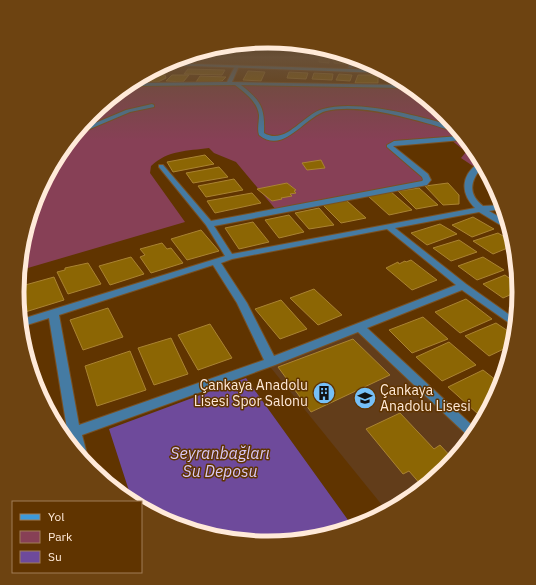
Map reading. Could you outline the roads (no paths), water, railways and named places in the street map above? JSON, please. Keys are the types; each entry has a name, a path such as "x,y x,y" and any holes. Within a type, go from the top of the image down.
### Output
{"street":[{"path":"239,85 260,109 261,132 265,137 277,138 286,136 299,128 318,112 332,109 380,112 425,120 446,126"},
{"path":"328,85 399,87"},
{"path":"88,128 128,112 152,106"},
{"path":"209,224 424,183 427,180 425,176 388,147 394,143 457,138"},
{"path":"161,166 209,224 230,257"},
{"path":"477,167 471,173 466,187 468,193 480,209 502,222"},
{"path":"26,322 230,257 388,226 480,209 496,208"},
{"path":"388,226 462,286 510,320"},
{"path":"215,261 242,303 271,362"},
{"path":"52,313 60,344 70,434 271,362 462,286"},
{"path":"359,327 469,430"}],"water":[{"name":"Seyranbağları Su Deposu","path":"246,378 350,522 316,532 284,536 252,536 220,532 190,524 146,504 130,494 109,429"}],"place":[{"name":"Çankaya Anadolu Lisesi Spor Salonu","path":"324,393"},
{"name":"Çankaya Anadolu Lisesi","path":"365,398"}]}
